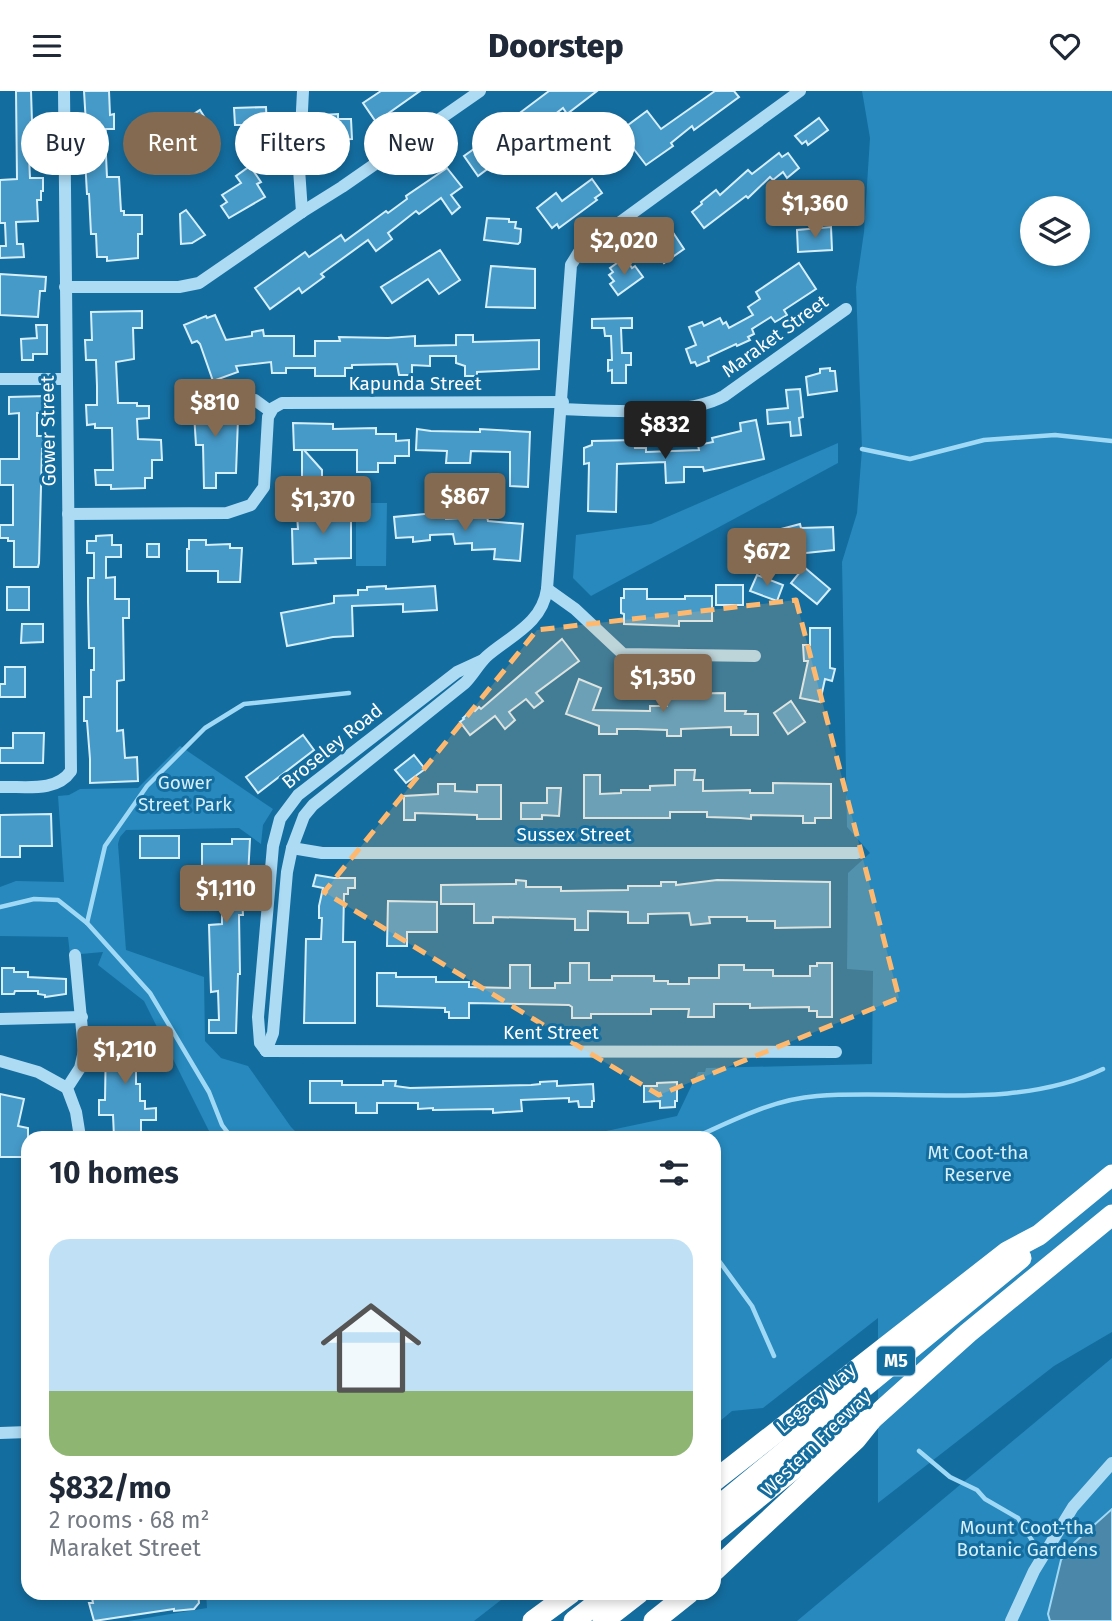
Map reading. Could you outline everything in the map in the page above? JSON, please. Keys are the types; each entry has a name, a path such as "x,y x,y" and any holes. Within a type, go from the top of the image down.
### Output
{"highway":[{"name":"Western Freeway","path":"721,1476 1007,1252 1039,1235 1112,1175"},
{"name":"Western Freeway","path":"721,1564 856,1439 872,1419 968,1333 1112,1215"},
{"name":"Legacy Way","path":"721,1504 1024,1256 1039,1235"},
{"name":"M5","path":"721,1527 848,1425 872,1419"},
{"path":"533,1621 562,1600"},
{"path":"574,1621 601,1600"},
{"path":"603,1621 630,1600"},
{"path":"654,1621 680,1600"}],"street":[{"name":"Gower Street","path":"0,787 52,785 65,779 71,771 64,91"},
{"path":"302,212 299,163 303,91"},
{"path":"65,287 195,285 480,91"},
{"name":"Broseley Road","path":"484,659 465,683 309,809 301,822 287,871 273,1033 266,1051 261,1047 259,1038 258,1009 273,846 282,815 305,789 457,672 484,659 538,616 544,605 562,405 571,264 579,252 800,91"},
{"name":"Maraket Street","path":"562,405 681,410 704,405 724,396 846,309"},
{"path":"0,379 66,379"},
{"path":"68,514 227,513 251,505 264,487 266,426 270,411 255,400"},
{"name":"Kapunda Street","path":"270,411 278,404 292,402 562,405"},
{"path":"547,589 572,607 624,654 755,656"},
{"name":"Sussex Street","path":"292,848 322,853 857,853"},
{"path":"68,1088 84,1057 75,955"},
{"path":"0,1019 82,1017"},
{"name":"Kent Street","path":"266,1051 836,1052"},
{"path":"0,1061 37,1072 68,1088 79,1131"},
{"path":"0,1433 21,1432"},
{"path":"1011,1621 1034,1571 1073,1507 1112,1463"}],"highlighted area":[{"path":"796,600 899,998 659,1095 324,892 537,630"}],"green space":[{"name":"Mt Coot-tha Reserve","path":"862,91 1112,91 1112,1332 1054,1366 878,1503 878,1318 763,1408 732,1411 721,1420 721,1131 606,1131 677,1116 698,1072 705,1072 706,1068 872,1064 873,971 847,969 848,873 870,853 847,827 842,562 857,513 862,449 856,287 864,232 870,138"},
{"path":"838,443 838,463 591,596 573,578 576,535 651,524"},
{"path":"356,503 387,503 386,566 356,566"},
{"name":"Gower Street Park","path":"180,746 273,809 263,825 261,844 239,828 126,830 118,844 126,950 204,977 205,1041 221,1058 248,1066 295,1131 209,1131 144,1001 98,965 103,952 70,955 68,937 0,936 0,887 16,881 64,882 58,796 69,795 80,789 138,788"},
{"name":"Mount Coot-tha Botanic Gardens","path":"1112,1358 1112,1621 797,1621"},
{"path":"206,1600 501,1600 474,1621 128,1621 207,1608"}],"shaded area":[{"path":"1112,1509 1112,1621 1050,1621 1048,1614 1061,1560 1075,1542"}],"building":[{"path":"16,91 31,91 32,112 21,112 21,175 43,178 41,200 37,200 38,221 16,222 17,244 23,244 24,257 0,258 0,246 6,246 5,223 0,223 0,180 17,179"},
{"path":"84,91 109,91 110,115 114,114 114,129 109,129 109,112 85,112"},
{"path":"381,91 420,91 390,112 369,112 363,103"},
{"path":"549,91 597,91 570,112 563,108 558,112 521,112"},
{"path":"715,91 734,91 739,97 694,130 692,126 671,143 673,146 646,165 635,151 635,120 647,111 661,129"},
{"path":"266,107 266,112 235,112 235,125 234,108"},
{"path":"819,118 828,130 808,145 806,141 802,144 795,136"},
{"path":"472,150 472,167 464,156"},
{"path":"779,153 782,157 788,153 799,168 787,178 783,172 773,180 770,177 748,198 746,196 704,228 692,212 701,202 716,190 720,195 748,170 752,174"},
{"path":"86,175 119,177 121,211 124,211 124,215 142,215 142,234 138,234 138,258 107,261 107,257 97,257 96,234 91,234"},
{"path":"256,175 261,182 257,184 265,197 229,218 221,206 227,202 222,195 241,183 236,176"},
{"path":"437,175 453,175 462,187 451,195 460,207 452,214 441,198 419,214 416,211 388,233 392,239 376,251 368,240 321,274 324,277 302,293 299,288 270,309 255,288 305,252 309,257 341,235 345,241 407,199 406,196"},
{"path":"592,179 602,193 595,198 597,200 559,228 557,224 552,228 537,208 556,193 562,201"},
{"path":"186,210 205,235 192,243 181,244 180,214"},
{"path":"487,218 516,222 515,228 521,229 520,242 518,244 484,240"},
{"path":"668,225 684,249 664,263 648,240"},
{"path":"831,227 832,250 798,252 797,230"},
{"path":"440,250 460,280 439,294 428,279 392,303 381,287"},
{"path":"620,261 623,266 628,262 632,268 635,266 643,277 618,295 610,284 614,281 609,275 613,272 610,268"},
{"path":"799,263 816,289 784,310 787,315 775,322 771,317 752,329 754,334 748,337 750,340 708,357 709,361 697,366 695,362 691,363 686,349 696,345 689,327 702,322 704,326 720,318 729,328 753,315 748,307 760,299 756,292"},
{"path":"491,266 535,269 535,308 486,307"},
{"path":"0,274 46,277 45,291 40,291 38,317 0,315"},
{"path":"142,311 142,328 133,328 134,359 116,362 118,403 149,406 149,418 137,419 138,439 161,440 162,460 152,460 152,478 145,478 145,488 111,489 111,485 96,485 95,470 113,470 112,428 87,425 86,405 97,405 97,386 96,360 86,360 85,340 92,340 91,312"},
{"path":"215,315 226,340 252,336 252,332 263,330 264,336 294,336 294,356 315,356 315,341 340,341 339,337 415,336 415,346 456,345 456,335 473,335 473,342 539,340 539,369 477,372 477,376 465,376 465,366 456,363 456,356 430,356 430,366 412,365 412,375 399,375 397,364 352,365 352,368 345,368 345,376 315,376 315,368 286,368 286,373 272,373 271,362 236,366 238,372 213,381 200,344 197,341 192,343 184,325"},
{"path":"632,318 632,328 621,328 622,353 631,353 631,365 626,365 626,383 612,383 612,370 608,371 608,360 612,360 611,336 605,336 604,328 592,328 592,319"},
{"path":"36,325 47,325 47,354 33,354 33,360 22,360 21,339 37,338"},
{"path":"830,368 830,371 835,371 837,391 808,395 806,377 820,373 820,369"},
{"path":"800,389 803,417 799,418 801,435 791,436 790,422 768,424 767,410 788,408 786,390"},
{"path":"46,396 47,413 37,413 37,436 46,436 45,449 42,449 39,563 38,567 14,567 14,541 0,538 0,525 13,525 13,485 0,485 0,459 19,459 19,413 9,414 9,397"},
{"path":"193,398 224,398 224,419 238,419 236,473 216,473 216,488 204,488 203,445 196,445"},
{"path":"756,420 764,459 704,471 703,467 684,467 684,482 666,483 665,462 617,464 616,512 588,511 589,463 584,464 584,448 592,445 592,441 634,440 635,448 646,448 646,452 699,450 698,445 713,442 712,438 741,431 740,423"},
{"path":"293,423 333,424 333,429 376,428 376,434 396,434 396,441 409,440 409,456 395,456 395,463 378,463 378,472 357,472 357,450 304,450 322,470 322,479 312,479 313,492 290,492 290,480 302,480 302,450 294,450"},
{"path":"417,429 530,432 528,487 510,486 510,452 471,451 470,463 446,463 447,451 416,450"},
{"path":"351,507 351,558 315,559 316,563 293,564 292,529 298,529 297,515 320,514 320,508"},
{"path":"445,512 446,519 487,517 488,521 523,524 520,561 494,559 495,549 472,550 472,543 455,544 453,534 430,535 430,540 413,542 413,537 396,538 394,517"},
{"path":"800,524 801,528 833,527 834,550 806,553 799,548 767,555 758,554 755,536"},
{"path":"112,535 112,545 121,545 121,557 106,557 106,578 115,577 115,599 129,599 129,618 123,618 124,680 117,681 117,731 123,730 125,758 137,757 138,781 90,783 84,697 91,697 91,670 94,670 94,648 89,648 88,578 94,578 94,553 87,553 87,541 96,541 96,536"},
{"path":"189,540 206,540 206,545 230,544 230,548 242,548 240,582 218,582 218,571 187,571"},
{"path":"147,544 159,544 159,557 147,557"},
{"path":"804,567 830,589 817,604 791,583"},
{"path":"757,575 783,585 777,601 750,591"},
{"path":"716,585 743,585 743,605 716,605"},
{"path":"386,586 386,589 435,586 437,610 403,612 403,604 352,606 353,636 287,646 281,613 334,603 334,596 358,595 358,590 367,590 367,587"},
{"path":"7,587 29,587 29,610 7,610"},
{"path":"624,589 647,589 647,599 712,596 712,621 679,621 679,626 624,624 621,598 624,598"},
{"path":"22,624 43,624 43,642 21,643"},
{"path":"810,628 830,628 830,668 835,669 832,681 825,679 820,702 800,698 808,661 804,661 803,645 810,645"},
{"path":"562,639 579,661 536,693 543,701 534,708 526,699 509,712 515,720 505,729 495,716 470,735 460,722 463,718 473,709 481,709"},
{"path":"5,667 25,667 25,697 0,697 0,684 5,684"},
{"path":"579,679 601,688 593,710 650,711 650,706 667,706 667,694 725,693 725,711 758,714 758,735 731,735 731,727 681,729 681,736 667,736 667,730 637,729 617,729 617,734 599,734 599,726 566,714"},
{"path":"791,701 805,722 788,734 774,713"},
{"path":"13,733 44,733 43,763 0,763 0,748 13,748"},
{"path":"303,735 314,750 258,793 246,777"},
{"path":"414,755 425,769 406,783 395,770"},
{"path":"675,770 695,770 694,780 703,780 703,791 750,790 750,793 773,793 773,783 831,784 831,818 815,818 815,823 803,823 803,816 751,815 751,819 707,817 707,812 670,812 670,818 584,818 584,775 600,775 600,794 621,793 621,790 650,790 650,786 675,785"},
{"path":"438,784 455,784 455,791 477,792 477,785 501,785 501,819 477,819 477,815 415,813 415,820 404,820 404,796 438,794"},
{"path":"547,788 561,788 559,816 542,815 542,819 521,819 521,803 547,803"},
{"path":"51,814 52,846 20,846 20,857 0,857 0,815"},
{"path":"140,836 179,836 179,858 140,858"},
{"path":"232,839 250,839 248,877 241,877 243,915 239,915 240,974 236,1033 209,1033 209,1020 219,1020 218,991 211,992 209,925 222,924 222,887 198,887 198,875 202,875 202,844 232,844"},
{"path":"316,875 355,878 355,888 348,888 348,894 344,894 343,942 355,942 355,1023 304,1023 306,939 321,939 322,918 319,918 319,906 323,888 313,886"},
{"path":"516,880 526,881 526,887 561,887 561,891 628,890 628,886 661,886 661,882 676,882 676,885 717,880 830,882 830,927 775,928 775,921 747,921 747,917 709,917 710,923 691,925 689,913 648,914 648,923 628,923 628,912 588,911 588,930 575,930 575,919 493,917 493,923 474,923 474,904 441,904 441,885 516,884"},
{"path":"388,901 437,902 437,932 407,932 407,946 387,946"},
{"path":"570,963 589,963 589,980 612,980 612,976 654,976 654,981 689,984 689,978 719,978 719,965 744,965 744,970 773,970 773,976 810,976 810,966 832,963 832,1017 817,1017 817,1011 809,1011 809,1007 750,1008 750,1004 714,1004 714,1017 688,1017 689,1009 651,1009 651,1014 591,1014 591,1018 572,1018 572,1007 569,1005 469,1003 469,1018 449,1018 449,1012 445,1012 445,1008 377,1006 377,973 396,973 396,977 436,977 436,982 469,982 469,987 510,988 510,965 530,965 530,988 555,988 555,983 570,983"},
{"path":"2,968 14,968 14,972 28,972 28,977 66,979 66,994 45,997 38,994 38,991 15,991 14,994 2,994"},
{"path":"138,1037 138,1041 149,1041 149,1064 136,1064 136,1084 140,1084 140,1101 145,1101 145,1109 156,1108 156,1120 141,1120 141,1131 114,1131 113,1115 99,1115 99,1100 105,1100 106,1038"},
{"path":"310,1081 342,1081 342,1085 383,1085 383,1081 396,1081 395,1086 410,1088 531,1085 557,1081 557,1086 593,1084 594,1101 592,1107 579,1107 578,1101 569,1102 569,1098 521,1100 522,1111 493,1113 493,1109 433,1110 418,1109 418,1103 377,1103 377,1113 356,1113 356,1103 310,1103"},
{"path":"677,1082 675,1107 660,1108 660,1101 644,1102 644,1086"},
{"path":"0,1094 24,1099 18,1126 28,1128 28,1131 21,1131 21,1157 0,1157"},
{"path":"92,1600 199,1600 199,1603 194,1609 174,1609 94,1621 89,1603 93,1603"}],"waterway":[{"path":"862,449 910,459 984,440 1055,435 1112,441"},
{"path":"87,923 105,846 147,786 205,728 244,704 349,693"},
{"path":"0,907 34,899 58,900 87,923 150,993 209,1092 226,1131"},
{"path":"710,1131 755,1111 801,1098 999,1094 1069,1082 1103,1069"},
{"path":"721,1264 752,1306 774,1356"},
{"path":"919,1451 950,1477 977,1490 985,1499 1018,1518 1038,1550"}]}
